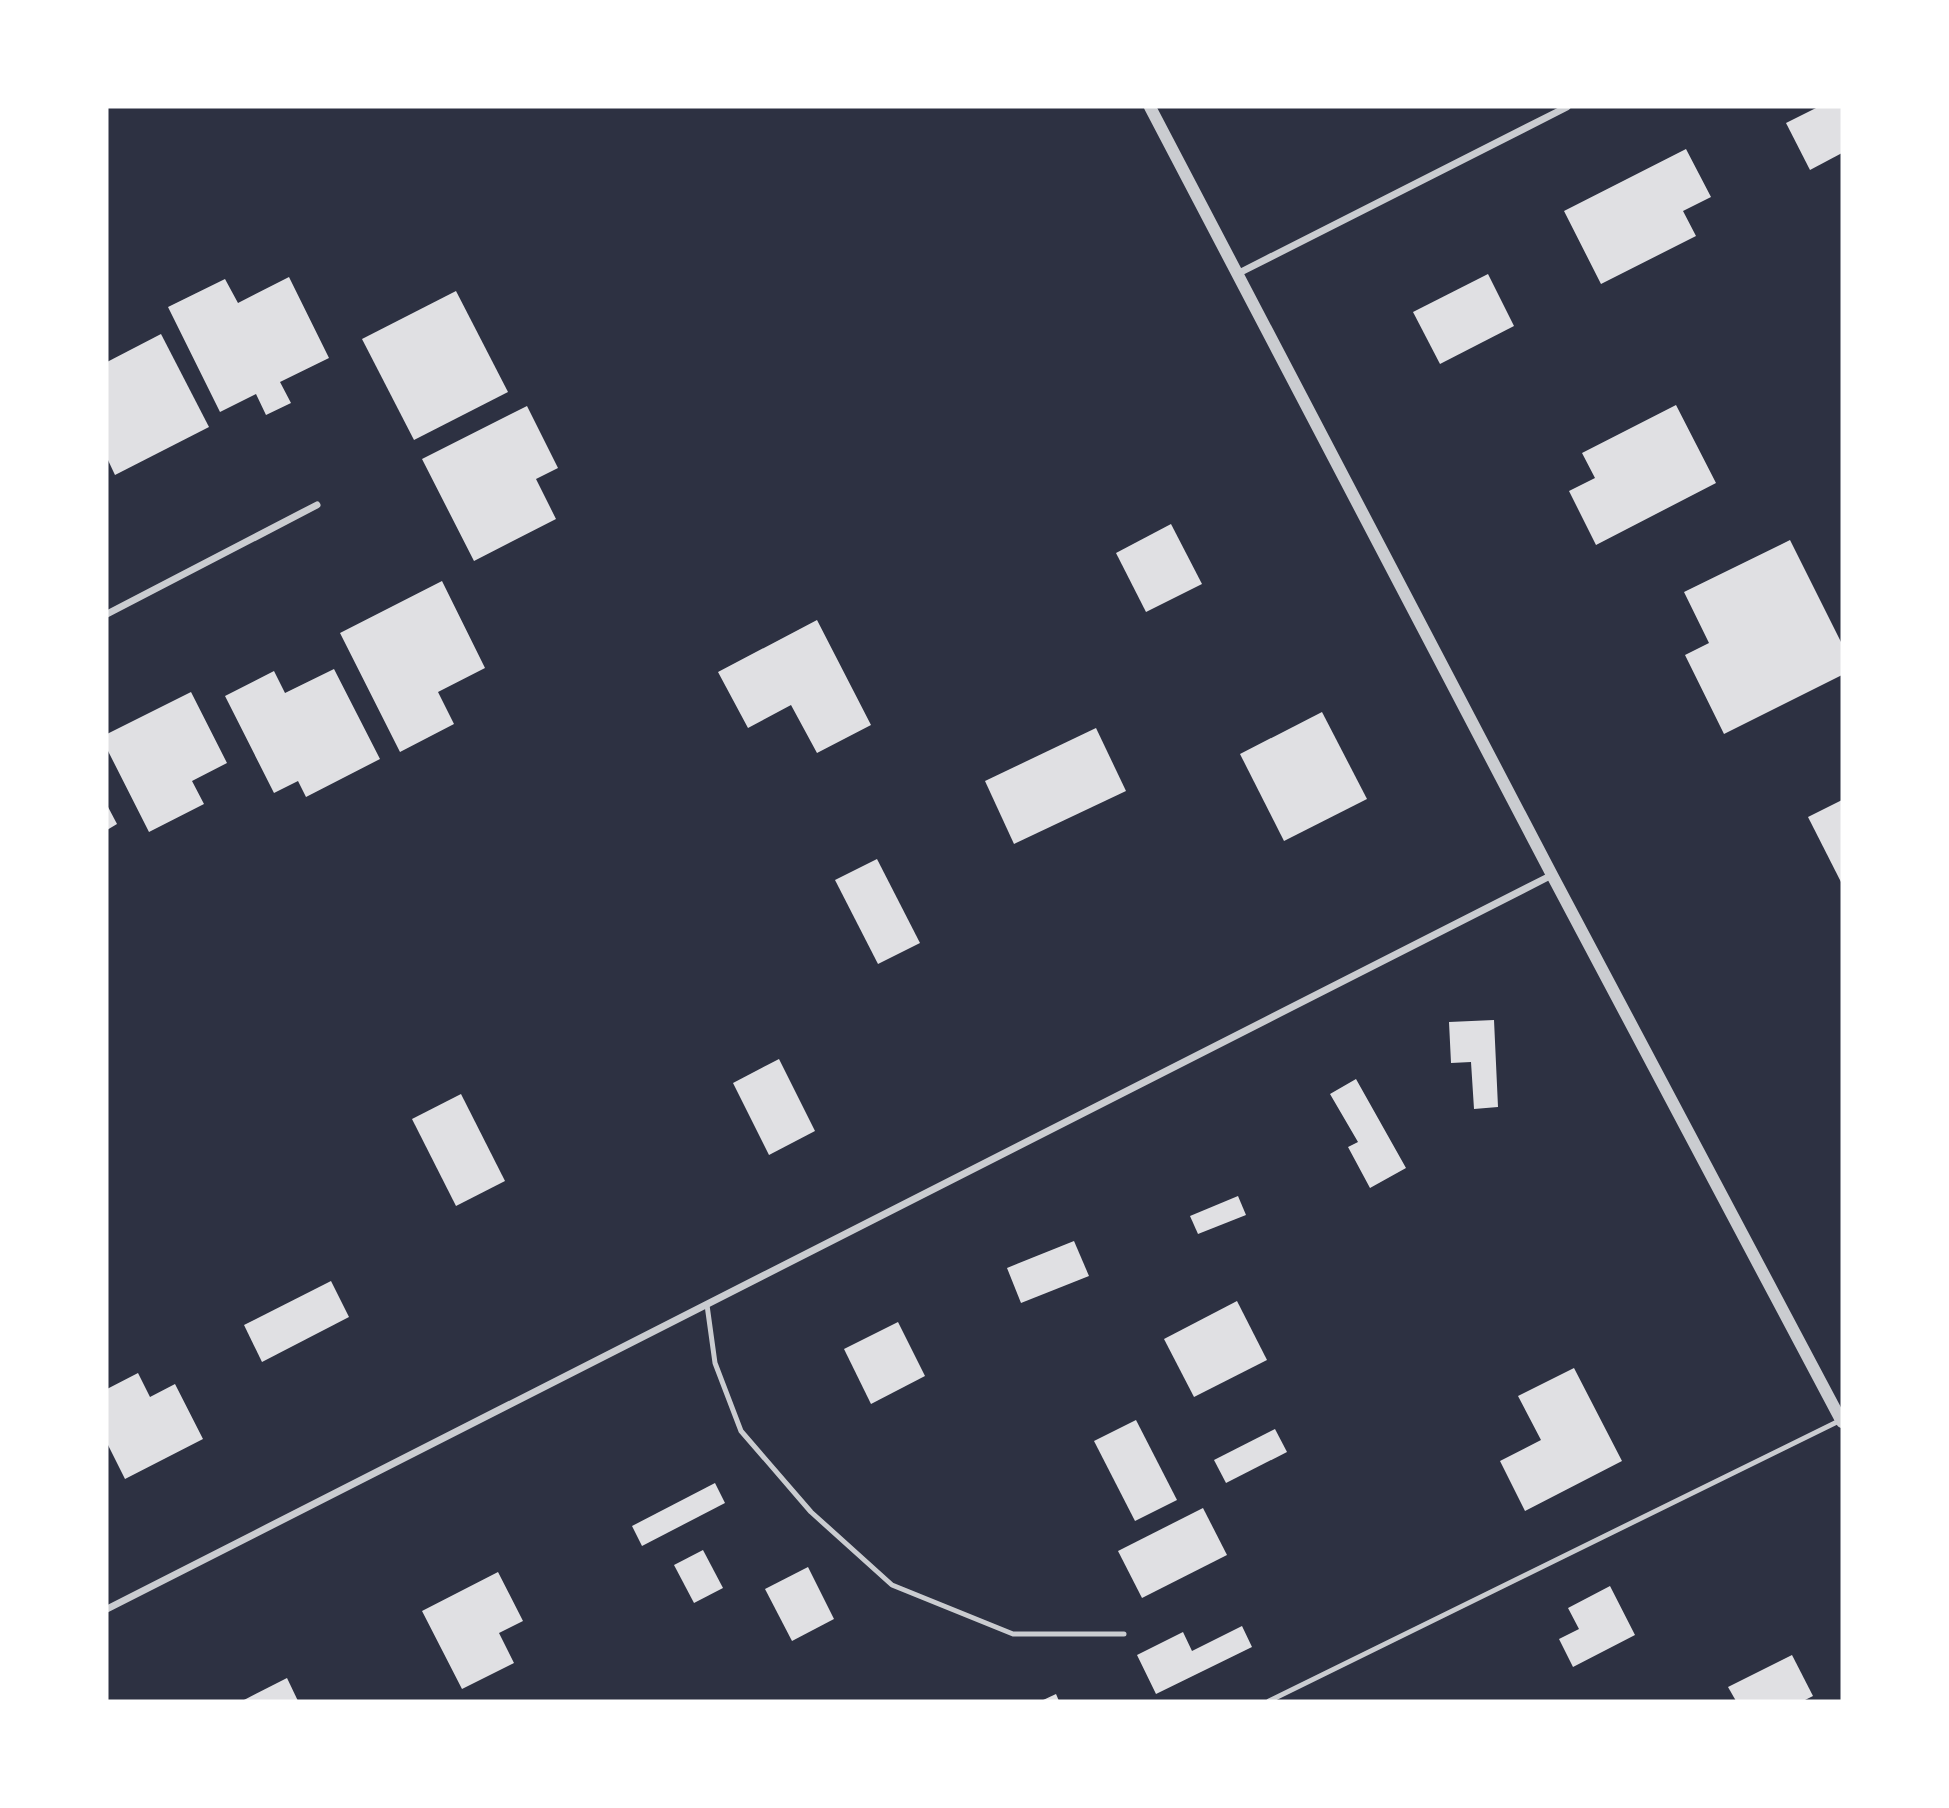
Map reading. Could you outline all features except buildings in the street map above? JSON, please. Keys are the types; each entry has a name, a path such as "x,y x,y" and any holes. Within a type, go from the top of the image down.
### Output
{"street":[{"path":"1150,107 1552,875 1842,1421"},
{"path":"1237,274 1567,107"},
{"path":"107,614 317,505"},
{"path":"107,1609 1552,875"}],"lane":[{"path":"707,1304 715,1363 741,1431 811,1511 892,1585 1013,1634 1124,1634"},
{"path":"1269,1701 1842,1421"}]}
